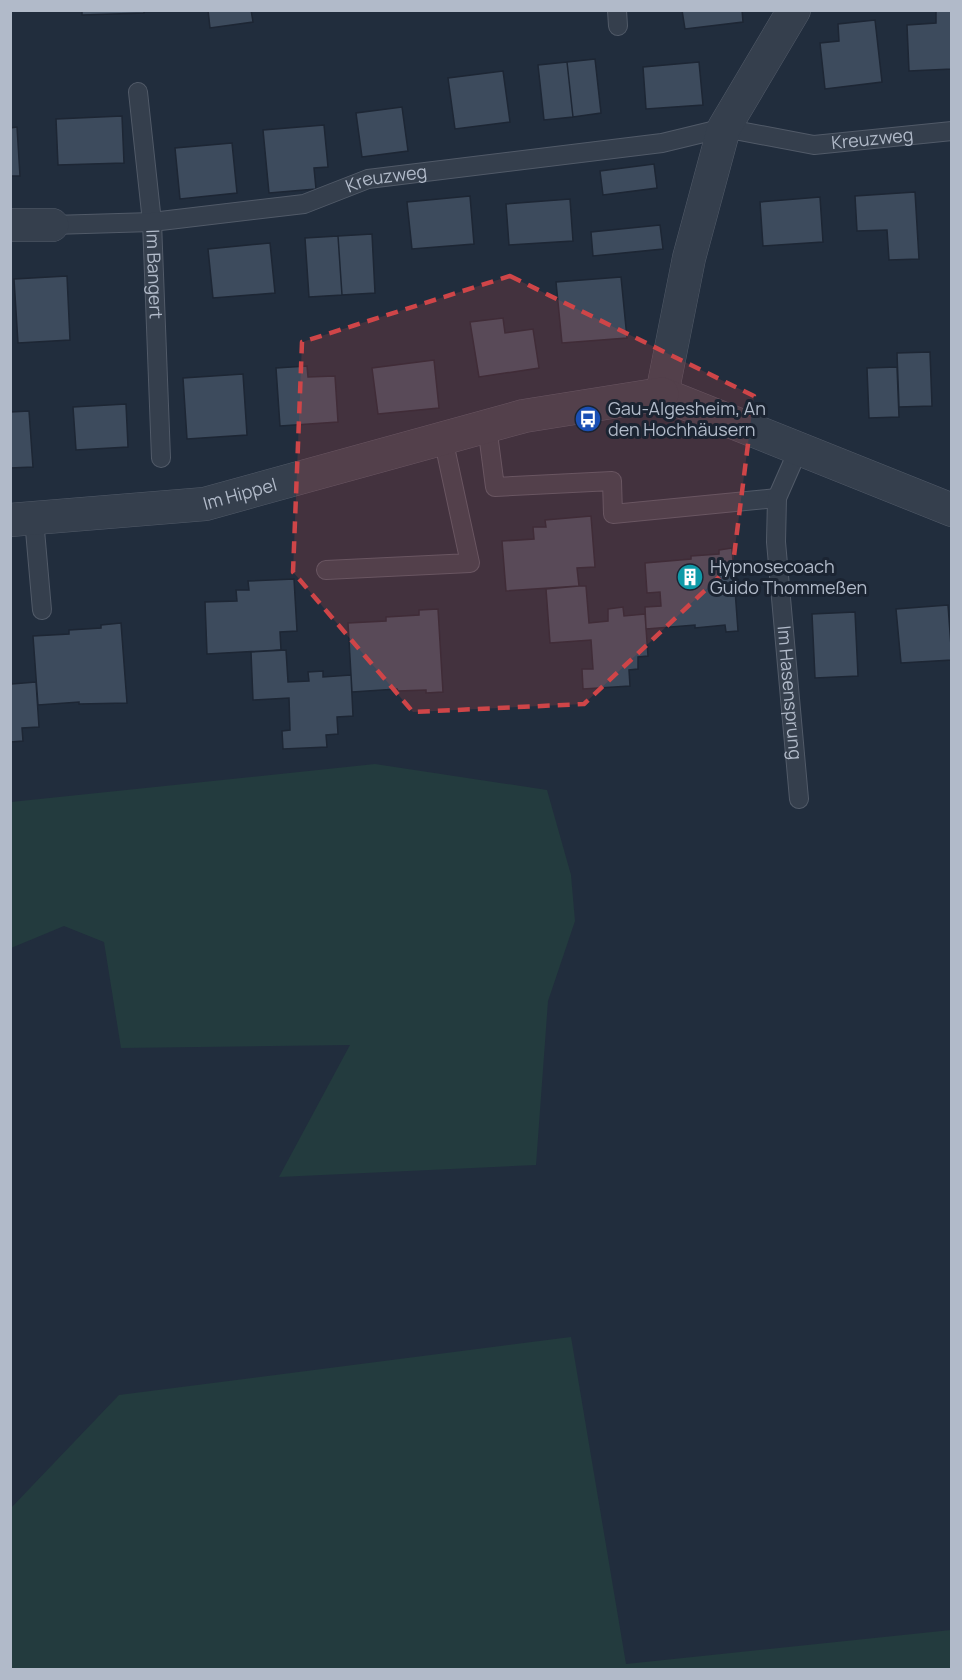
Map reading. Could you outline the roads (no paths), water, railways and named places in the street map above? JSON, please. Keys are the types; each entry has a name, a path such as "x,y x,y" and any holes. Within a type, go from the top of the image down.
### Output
{"street":[{"path":"794,10 724,128 689,258 662,394 951,510"},
{"path":"10,225 52,225"},
{"name":"Im Hippel","path":"22,519 205,504 524,416 662,394"}],"lane":[{"name":"Im Bangert","path":"138,92 152,222 160,458"},
{"name":"Kreuzweg","path":"52,225 152,222 304,204 368,179 662,142 724,128 814,145 951,130"},
{"path":"487,426 495,487 612,481 613,514 777,498"},
{"path":"327,570 470,563 443,438"},
{"name":"Im Hasensprung","path":"799,448 777,498 776,542 799,799"},
{"name":"Im Hippel","path":"22,519 42,610"}],"place":[{"name":"Gau-Algesheim, An den Hochhäusern","path":"588,419"},
{"name":"Hypnosecoach Guido Thommeßen","path":"690,577"}]}
